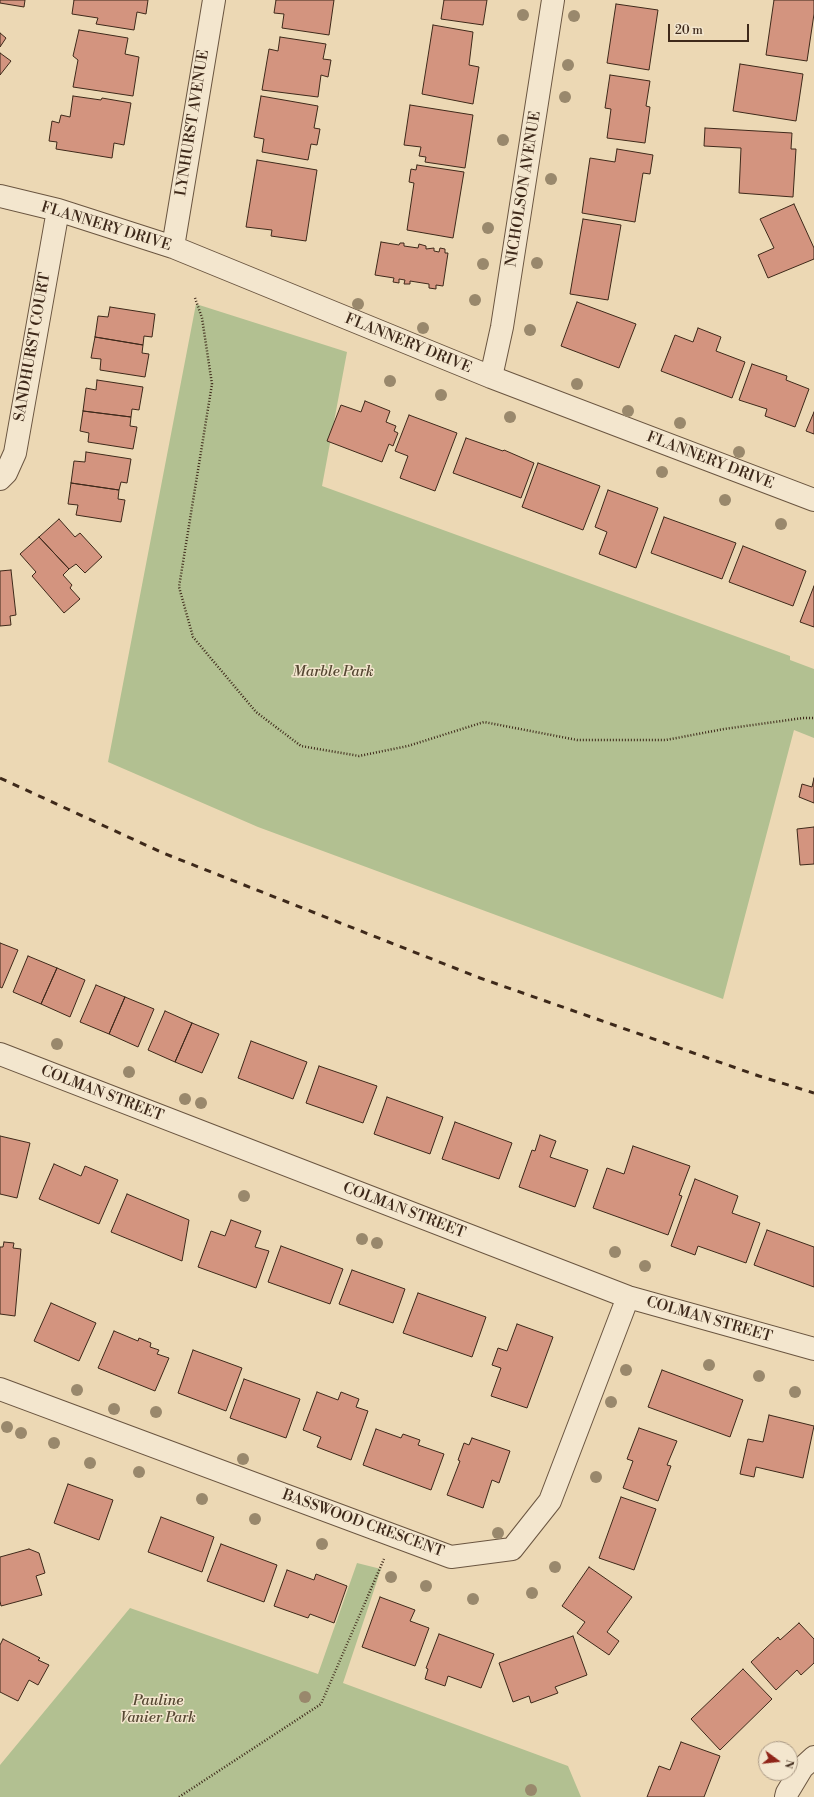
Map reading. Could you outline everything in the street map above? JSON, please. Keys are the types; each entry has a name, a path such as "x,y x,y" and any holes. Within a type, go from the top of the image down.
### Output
{"street":[{"name":"LYNHURST AVENUE","path":"173,247 214,0"},
{"name":"NICHOLSON AVENUE","path":"491,377 502,326 553,0"},
{"name":"FLANNERY DRIVE","path":"0,196 58,210 173,247 491,377 814,500"},
{"name":"SANDHURST COURT","path":"0,479 6,472 15,453 58,210"},
{"name":"COLMAN STREET","path":"0,1054 628,1297 814,1349"},
{"name":"BASSWOOD CRESCENT","path":"0,1389 451,1557 512,1549 550,1502 628,1297"},
{"path":"786,1797 802,1768 814,1757"}],"path":[{"path":"195,298 202,318 212,384 179,587 193,637 256,712 301,746 359,756 408,746 484,722 577,740 666,740 803,718 814,718"},
{"path":"179,1797 321,1704 394,1536"}],"green space":[{"name":"Marble Park","path":"196,304 347,352 322,486 790,656 790,660 814,669 814,738 794,730 723,999 258,827 108,762"},
{"name":"Pauline Vanier Park","path":"357,1563 381,1569 343,1683 568,1766 581,1797 0,1797 0,1765 130,1608 318,1674"}],"building":[{"path":"0,0 25,0 24,7 0,3"},
{"path":"74,0 148,0 146,14 137,12 134,30 96,24 98,18 72,14"},
{"path":"276,0 334,0 329,35 282,28 284,14 274,13"},
{"path":"444,0 487,0 483,25 441,19"},
{"path":"774,0 814,0 814,14 807,61 766,55"},
{"path":"616,4 658,10 649,70 607,63"},
{"path":"433,25 473,32 469,65 479,67 473,104 422,94"},
{"path":"79,30 128,38 125,54 139,57 133,96 73,87 78,60 73,56"},
{"path":"0,33 6,38 0,47"},
{"path":"280,37 326,44 323,59 331,60 328,77 321,75 318,97 262,90 269,49 278,51"},
{"path":"0,53 11,61 0,75"},
{"path":"740,64 803,74 796,121 733,111"},
{"path":"610,75 650,81 646,106 650,107 645,143 607,138 611,109 605,108"},
{"path":"73,96 101,100 102,98 131,103 124,145 114,143 112,158 56,149 57,142 49,141 52,121 59,123 61,115 70,117"},
{"path":"261,96 318,106 314,128 320,129 317,145 311,144 308,160 262,152 264,139 254,137"},
{"path":"410,105 473,115 465,168 425,162 426,157 419,156 421,147 404,145"},
{"path":"705,128 792,133 791,149 796,149 793,197 739,193 741,148 704,146"},
{"path":"617,149 653,155 650,174 643,173 635,222 582,213 590,158 615,162"},
{"path":"257,160 317,170 306,241 271,236 272,230 246,227"},
{"path":"417,165 464,172 453,238 407,230 414,183 409,182 411,169 416,170"},
{"path":"794,204 814,248 814,259 768,278 758,255 774,248 760,219"},
{"path":"583,219 621,225 608,300 570,294"},
{"path":"381,242 399,245 400,243 404,243 404,246 418,248 419,244 426,246 426,249 434,248 434,251 439,252 440,248 445,249 445,253 448,253 443,286 436,285 436,289 429,288 429,284 410,281 410,284 404,284 405,280 399,279 399,283 393,282 394,278 375,275"},
{"path":"577,302 636,324 619,368 561,346"},
{"path":"110,307 155,314 152,337 144,336 143,345 95,337 98,316 108,317"},
{"path":"698,328 721,337 716,351 745,362 732,398 661,371 675,335 693,342"},
{"path":"95,337 143,345 142,353 149,354 145,377 100,370 101,359 91,358"},
{"path":"752,364 787,376 786,380 809,389 795,427 765,416 767,409 739,400"},
{"path":"97,380 143,387 139,410 132,409 131,417 83,411 86,388 96,390"},
{"path":"365,401 390,411 386,422 396,426 394,431 398,433 393,446 389,444 382,462 327,441 341,405 361,412"},
{"path":"83,411 131,417 130,426 137,427 133,449 88,442 89,433 80,431"},
{"path":"814,412 814,434 806,431"},
{"path":"409,415 457,433 435,491 400,478 408,456 395,451"},
{"path":"466,438 503,451 504,450 534,463 521,498 453,473"},
{"path":"86,452 131,459 127,483 121,482 119,490 71,483 74,461 85,462"},
{"path":"538,463 600,486 583,530 522,507"},
{"path":"71,483 119,490 118,499 125,500 121,522 76,515 78,505 68,504"},
{"path":"608,490 658,508 636,568 599,554 607,532 595,527"},
{"path":"664,517 736,543 722,579 651,553"},
{"path":"59,519 75,537 80,533 102,557 85,573 76,564 69,569 39,537"},
{"path":"39,537 69,569 63,575 72,585 70,588 80,599 64,613 32,576 36,572 20,554"},
{"path":"743,546 806,571 793,606 729,582"},
{"path":"11,570 16,615 10,616 11,625 0,626 0,571"},
{"path":"814,586 814,627 800,622"},
{"path":"814,778 814,803 799,797 802,784 812,787"},
{"path":"814,827 814,864 800,865 797,829"},
{"path":"0,943 18,950 2,988 0,987"},
{"path":"28,956 57,968 41,1004 13,992"},
{"path":"57,968 85,980 70,1017 41,1004"},
{"path":"96,985 125,997 109,1034 80,1022"},
{"path":"125,997 154,1009 138,1047 109,1034"},
{"path":"165,1011 192,1023 175,1062 148,1050"},
{"path":"192,1023 219,1034 202,1073 175,1062"},
{"path":"251,1041 307,1062 293,1099 238,1078"},
{"path":"319,1066 377,1086 363,1123 306,1103"},
{"path":"387,1097 443,1117 430,1154 374,1134"},
{"path":"455,1122 512,1143 499,1179 442,1159"},
{"path":"540,1135 556,1141 550,1157 588,1170 575,1207 519,1187 532,1150 535,1151"},
{"path":"0,1136 30,1143 17,1198 0,1194"},
{"path":"633,1146 690,1166 679,1195 682,1196 668,1235 593,1208 607,1168 624,1174"},
{"path":"54,1164 81,1176 85,1166 118,1180 99,1224 39,1199"},
{"path":"695,1179 738,1196 732,1213 760,1223 746,1263 698,1246 695,1255 671,1246"},
{"path":"127,1194 189,1220 182,1261 111,1232"},
{"path":"231,1220 261,1231 255,1247 269,1251 256,1288 198,1267 211,1231 225,1236"},
{"path":"767,1230 814,1247 814,1287 754,1265"},
{"path":"4,1242 14,1243 13,1248 21,1249 15,1316 0,1314 0,1247 3,1247"},
{"path":"281,1246 343,1269 330,1304 268,1282"},
{"path":"352,1270 405,1289 393,1323 339,1304"},
{"path":"418,1293 486,1317 472,1357 403,1333"},
{"path":"51,1303 96,1323 79,1361 34,1341"},
{"path":"517,1324 553,1337 527,1408 491,1396 501,1368 492,1365 498,1348 507,1351"},
{"path":"114,1331 138,1341 139,1338 151,1343 150,1347 159,1350 157,1354 169,1358 155,1391 98,1368"},
{"path":"193,1350 242,1368 226,1411 178,1393"},
{"path":"662,1370 743,1400 730,1437 648,1407"},
{"path":"244,1379 300,1399 286,1438 230,1418"},
{"path":"317,1392 338,1400 341,1392 359,1399 356,1407 368,1411 351,1460 317,1447 321,1437 303,1430"},
{"path":"769,1415 814,1426 803,1478 756,1467 754,1477 740,1474 748,1439 763,1442"},
{"path":"639,1428 677,1441 667,1465 671,1466 658,1501 623,1488 633,1461 627,1459"},
{"path":"376,1429 401,1438 403,1434 420,1440 418,1445 444,1454 431,1490 363,1465"},
{"path":"472,1438 510,1451 499,1483 492,1480 483,1508 447,1495 460,1461 458,1460 464,1443 469,1445"},
{"path":"68,1484 113,1500 99,1540 54,1523"},
{"path":"621,1497 656,1509 634,1570 599,1558"},
{"path":"161,1517 214,1537 202,1572 148,1552"},
{"path":"221,1544 277,1565 264,1602 207,1581"},
{"path":"29,1549 39,1553 45,1573 36,1576 42,1595 1,1606 0,1557"},
{"path":"589,1567 632,1597 607,1632 619,1641 609,1655 577,1633 585,1622 562,1606"},
{"path":"287,1570 314,1580 316,1574 347,1586 334,1623 310,1614 308,1618 274,1606"},
{"path":"380,1597 415,1610 410,1621 429,1628 415,1666 362,1647"},
{"path":"799,1623 814,1639 814,1663 801,1675 797,1670 776,1690 751,1662 778,1637 780,1640"},
{"path":"439,1634 494,1654 481,1688 448,1676 445,1686 425,1679 428,1669 426,1668"},
{"path":"573,1636 587,1675 555,1687 558,1693 531,1703 529,1696 513,1702 499,1663"},
{"path":"3,1639 40,1658 38,1660 49,1665 38,1685 29,1680 18,1701 0,1692 0,1645"},
{"path":"743,1669 772,1699 720,1750 691,1719"},
{"path":"681,1742 720,1756 704,1797 647,1797 659,1766 670,1770"}],"railway":[{"path":"0,778 163,853 480,978 759,1076 814,1093"}]}
